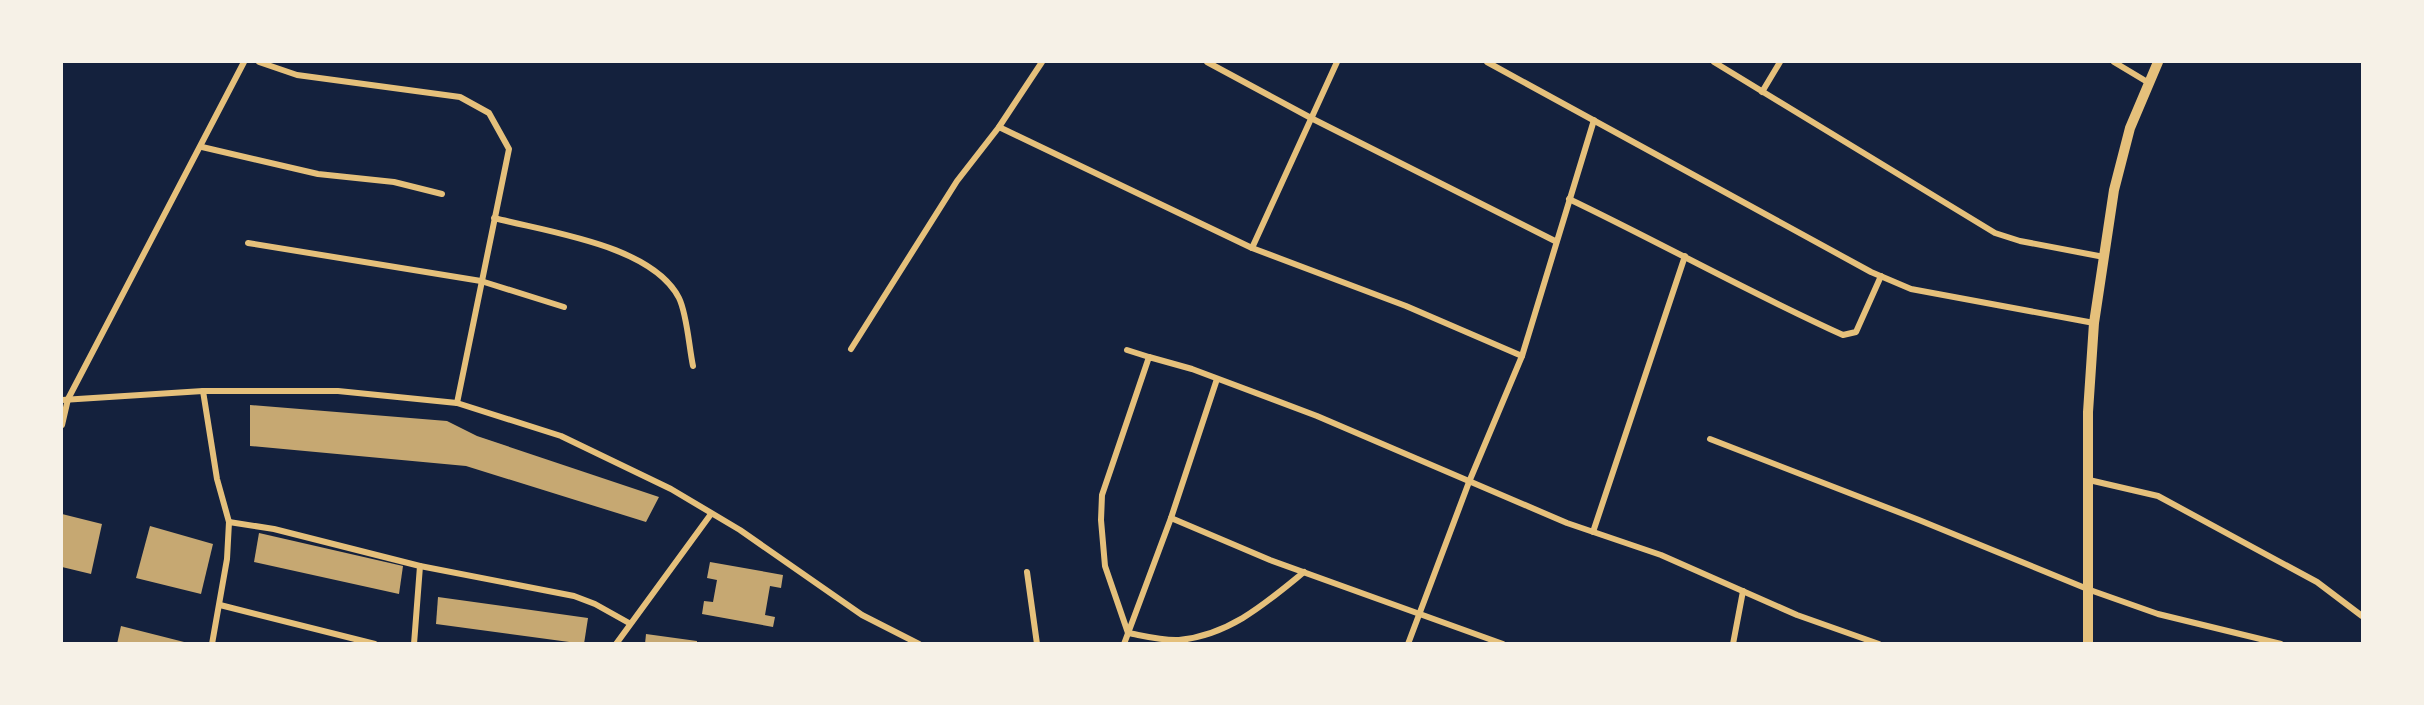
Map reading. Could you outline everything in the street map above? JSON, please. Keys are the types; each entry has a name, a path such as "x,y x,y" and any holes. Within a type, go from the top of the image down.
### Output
{"main road":[{"path":"2088,644 2090,590 2088,412 2094,323 2114,190 2130,128 2158,62"}],"street":[{"path":"62,425 65,400 244,62"},
{"path":"259,62 297,75 460,97 489,113 509,149 457,403"},
{"path":"851,349 957,180 999,127 1042,62"},
{"path":"1208,62 1311,118 1555,242"},
{"path":"1252,248 1337,62"},
{"path":"1487,62 1881,276 1911,290 2094,323"},
{"path":"1714,62 1995,233 2020,242 2104,257"},
{"path":"1762,92 1780,62"},
{"path":"2114,62 2149,83"},
{"path":"1408,644 1469,482 1522,356 1594,120"},
{"path":"999,127 1252,248 1406,306 1522,356"},
{"path":"201,147 318,174 394,182 442,194"},
{"path":"1569,199 1685,256 1757,297 1843,335 1856,332 1881,276"},
{"path":"494,218 625,252 657,273 679,298 693,366"},
{"path":"248,243 481,281 564,307"},
{"path":"1593,532 1685,256"},
{"path":"1127,350 1217,379 1317,416 1469,482 1593,532 1661,555 1797,615 1879,644"},
{"path":"1128,633 1104,566 1102,495 1149,357"},
{"path":"1124,644 1171,518 1217,379"},
{"path":"65,400 203,391 338,391 457,403 561,436 672,489 740,530 862,615 919,644"},
{"path":"203,391 217,478 229,522 220,605 212,644"},
{"path":"1710,439 1919,520 2090,590 2158,614 2281,644"},
{"path":"2089,480 2158,496 2318,582 2362,616"},
{"path":"616,644 629,623 711,514"},
{"path":"1171,518 1270,560 1503,644"},
{"path":"229,522 274,530 420,566 574,596 595,604 629,623"},
{"path":"414,644 420,566"},
{"path":"1027,572 1037,644"},
{"path":"1128,633 1177,640 1218,632 1261,608 1304,572"},
{"path":"1733,644 1743,591"},
{"path":"220,605 375,644"}],"building":[{"path":"250,405 447,421 477,436 659,497 646,522 466,466 250,446"},
{"path":"62,514 102,524 91,574 62,567"},
{"path":"150,526 213,544 201,594 136,578"},
{"path":"259,533 403,566 399,594 254,562"},
{"path":"710,562 783,575 781,588 770,586 765,615 775,617 773,627 702,614 704,601 713,602 717,580 707,578"},
{"path":"438,597 588,618 584,644 436,624"},
{"path":"121,626 188,643 188,644 117,644"},
{"path":"646,634 697,641 697,644 645,644"}]}
